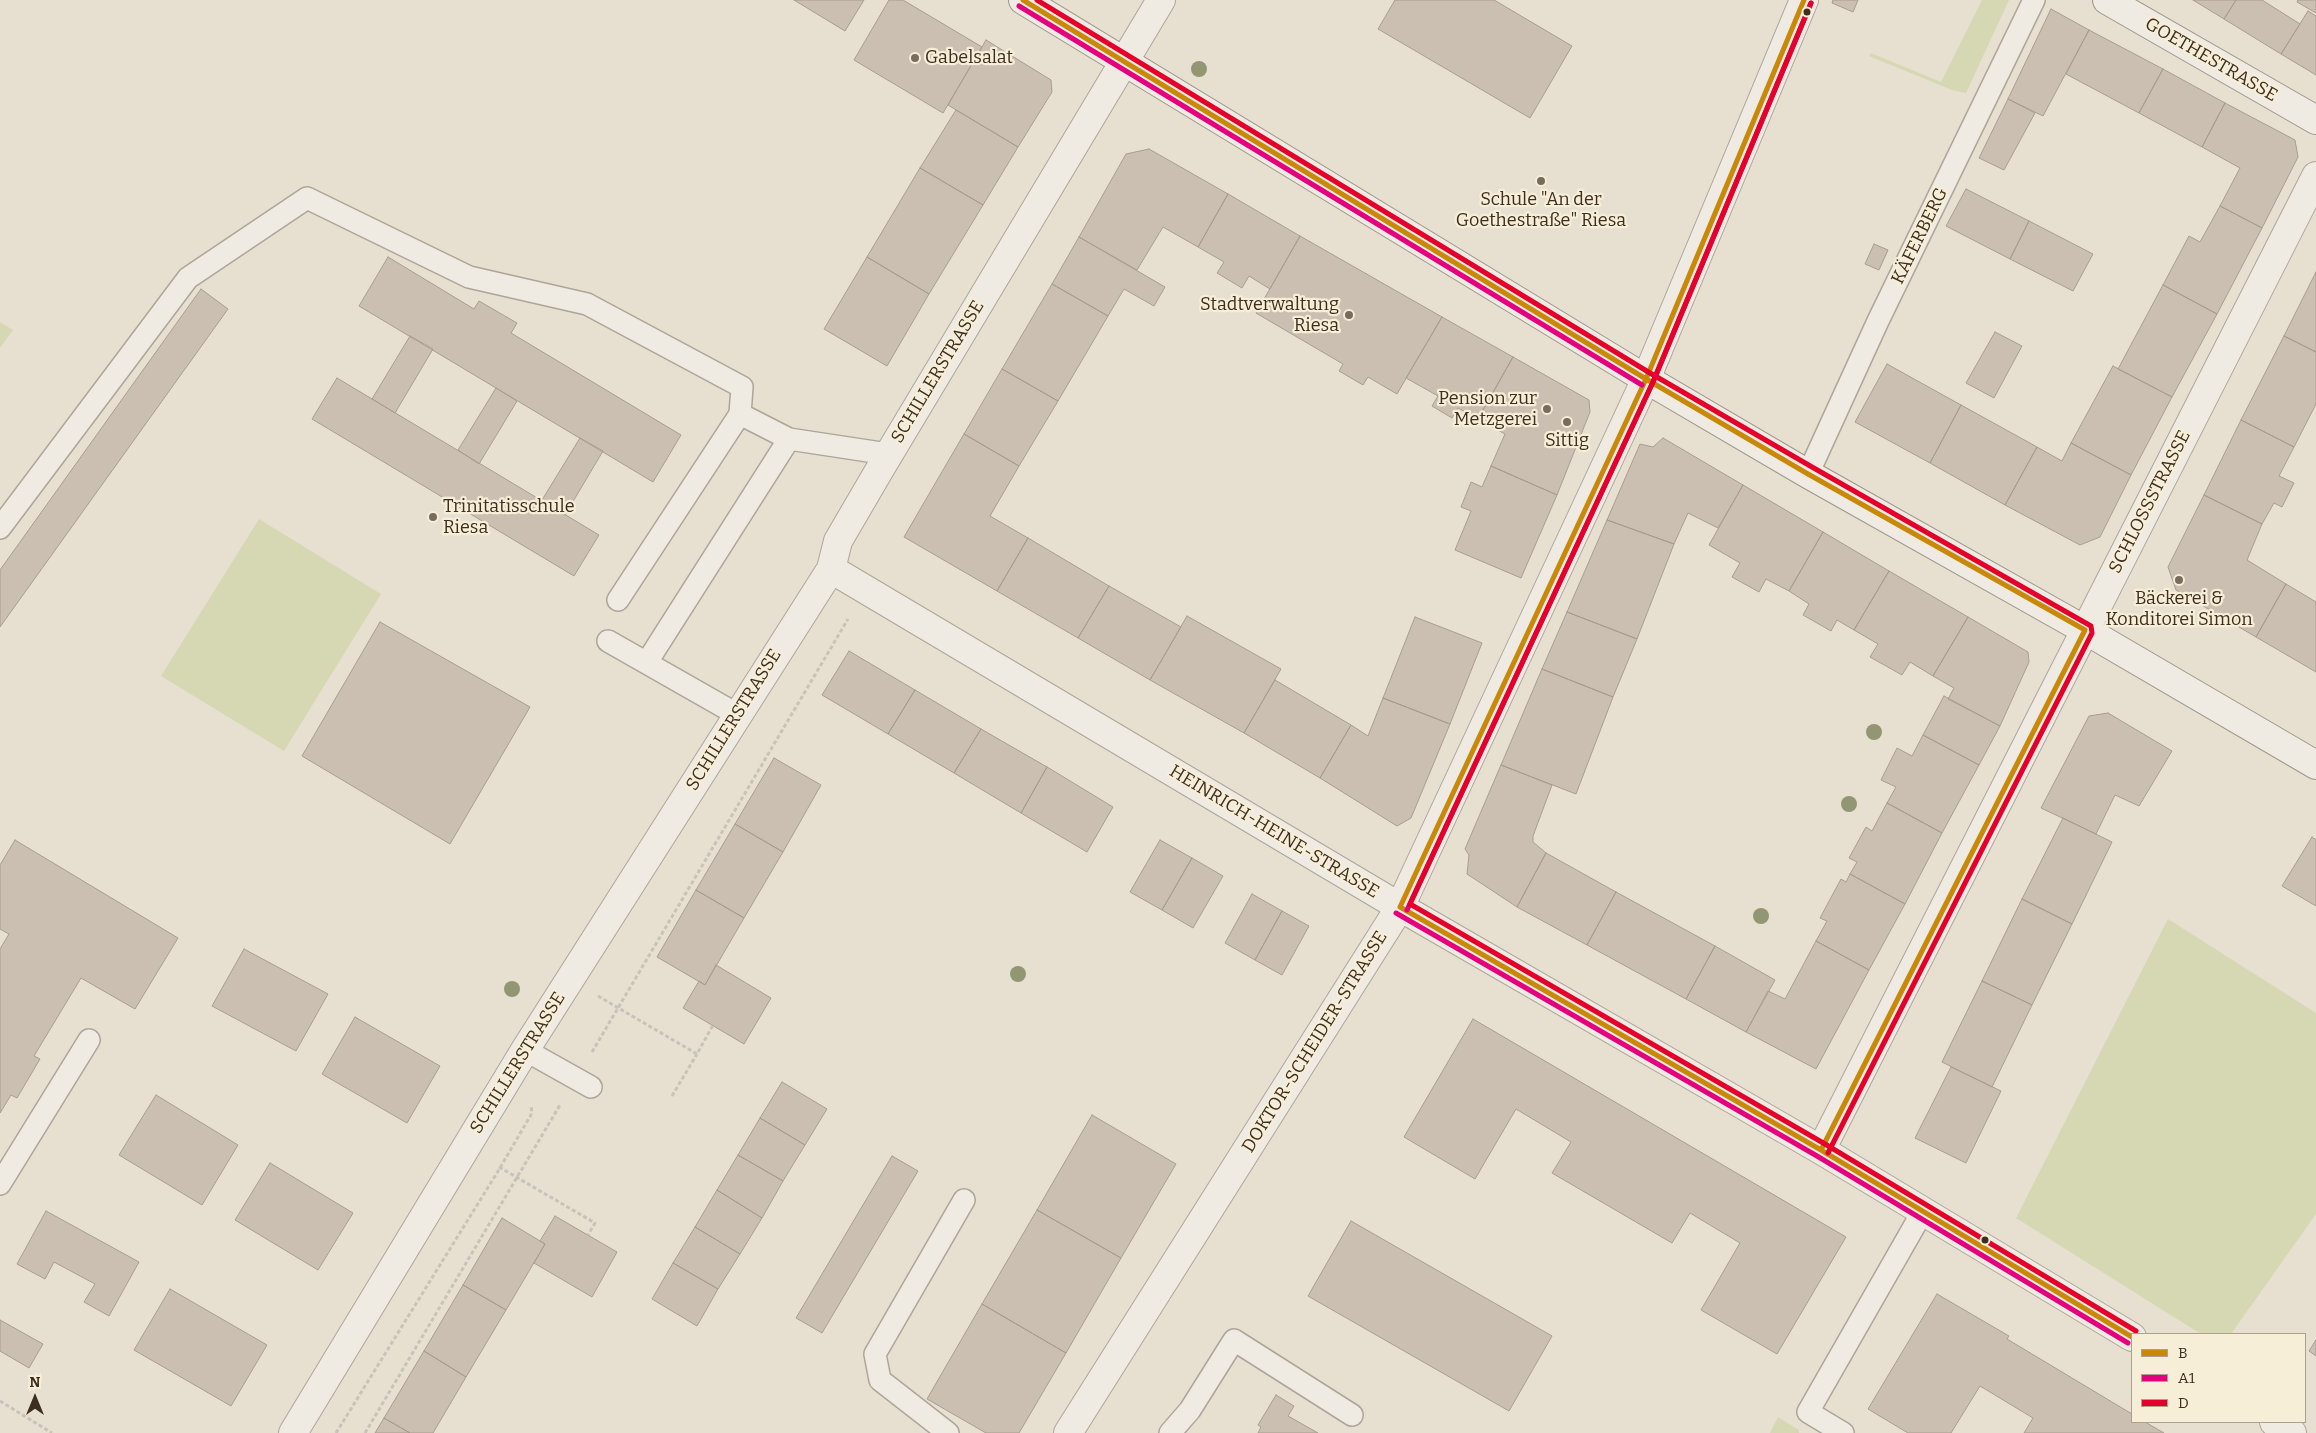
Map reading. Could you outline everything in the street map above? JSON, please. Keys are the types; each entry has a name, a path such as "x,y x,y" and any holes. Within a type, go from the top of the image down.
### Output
{"street":[{"path":"1023,0 1646,378 1808,474 2085,630 2316,765"},
{"name":"SCHILLERSTRASSE","path":"293,1433 525,1050 831,569 838,541 888,454 1161,0"},
{"name":"DOKTOR-SCHEIDER-STRASSE","path":"1068,1433 1400,907 1646,378 1804,0"},
{"name":"GOETHESTRASSE","path":"2107,0 2316,120"},
{"name":"SCHLOSSSTRASSE","path":"1821,1150 2316,176"},
{"name":"HEINRICH-HEINE-STRASSE","path":"831,569 1400,907 1821,1150 2131,1336"},
{"path":"2276,1423 2292,1433"}],"lane":[{"name":"KÄFERBERG","path":"1808,474 1878,321 2034,0"},
{"path":"0,528 188,278 307,198 469,277 587,304 742,386 740,414 618,600"},
{"path":"740,414 789,439 888,454"},
{"path":"647,662 789,439"},
{"path":"608,641 738,715"},
{"path":"0,1184 89,1040"},
{"path":"525,1050 584,1083"},
{"path":"948,1433 880,1380 875,1354 964,1200"},
{"path":"1843,1433 1808,1412 1923,1211"},
{"path":"1170,1433 1190,1410 1234,1340 1352,1415"}],"path":[{"path":"365,1433 517,1178 584,1083 619,1008 865,589"},
{"path":"570,980 697,1054"},
{"path":"672,1096 713,1025"},
{"path":"466,1148 595,1223 588,1235"},
{"path":"0,1401 52,1433"}],"green space":[{"path":"1982,0 2009,0 1966,93 1952,90 1869,56 1871,53 1941,82"},
{"path":"0,322 13,330 0,348"},
{"path":"259,519 381,594 284,751 161,676"},
{"path":"2168,919 2316,1013 2316,1214 2232,1333 2199,1333 2016,1218"},
{"path":"1778,1417 1799,1430 1799,1433 1770,1433"}],"building":[{"path":"794,0 864,0 845,31"},
{"name":"Gabelsalat","path":"889,0 903,0 982,47 943,113 854,60"},
{"path":"1395,0 1494,0 1572,46 1530,118 1378,29"},
{"path":"1833,0 1858,0 1853,12 1832,3"},
{"path":"2193,0 2236,0 2224,19"},
{"path":"2236,0 2262,0 2300,24 2281,54 2224,19"},
{"path":"2298,0 2316,0 2316,13 2297,2"},
{"path":"2051,9 2089,30 2043,116 2008,99"},
{"path":"2308,11 2316,16 2316,75 2281,54"},
{"path":"2089,30 2163,69 2139,113 2066,74"},
{"path":"986,40 1051,80 1052,92 1018,147 948,105"},
{"path":"2163,69 2225,103 2202,147 2139,113"},
{"path":"2008,99 2035,113 2004,170 1979,158"},
{"path":"2225,103 2295,140 2298,157 2262,228 2220,206 2240,168 2202,147"},
{"path":"956,110 1018,147 983,205 920,168"},
{"path":"1149,149 1228,194 1198,247 1163,227 1137,270 1079,237 1126,154"},
{"path":"920,168 983,205 929,294 867,257"},
{"path":"1966,189 2029,221 2010,259 1946,226"},
{"path":"1228,194 1300,236 1270,289 1249,276 1242,288 1217,273 1224,262 1198,247"},
{"path":"2220,206 2262,228 2217,314 2163,285 2189,236 2200,242"},
{"path":"2029,221 2093,254 2073,291 2010,259"},
{"name":"Stadtverwaltung Riesa","path":"1300,236 1442,317 1397,394 1368,377 1363,385 1339,371 1343,364 1256,313"},
{"path":"1079,237 1165,287 1154,306 1124,289 1108,316 1052,284"},
{"path":"1874,244 1888,250 1879,270 1865,264"},
{"path":"388,257 474,309 479,301 517,323 511,333 681,435 653,482 359,306"},
{"path":"867,257 929,294 887,366 824,329"},
{"path":"2316,272 2316,352 2284,336"},
{"path":"1052,284 1108,316 1058,401 1002,369"},
{"path":"2163,285 2217,314 2172,397 2118,369"},
{"path":"201,289 228,309 0,627 0,570"},
{"path":"1442,317 1513,357 1478,419 1458,408 1452,418 1432,406 1438,396 1406,378"},
{"path":"1995,332 2022,346 1994,398 1966,383"},
{"path":"410,336 433,349 395,413 372,399"},
{"path":"2284,336 2316,352 2316,404 2294,447 2241,420"},
{"path":"1513,357 1589,400 1590,412 1557,495 1491,466 1505,434 1478,419"},
{"path":"1887,364 1961,405 1930,463 1855,422"},
{"path":"2113,366 2172,397 2131,475 2071,443"},
{"path":"1002,369 1058,401 1019,466 964,434"},
{"path":"337,378 599,535 574,576 312,419"},
{"path":"496,388 517,401 479,464 458,450"},
{"path":"1961,405 2037,447 2005,505 1930,463"},
{"path":"2241,420 2294,447 2279,476 2294,483 2282,507 2274,503 2262,524 2204,495"},
{"path":"964,434 1019,466 990,516 1028,538 997,591 904,537"},
{"path":"580,438 603,451 565,515 542,500"},
{"path":"1663,438 1743,485 1718,528 1688,513 1674,544 1607,520 1640,444 1653,447"},
{"path":"2071,443 2131,475 2100,537 2080,545 2005,505 2037,447 2062,461"},
{"path":"1491,466 1557,495 1521,578 1455,550 1471,511 1461,507 1471,482 1482,487"},
{"path":"1743,485 1823,532 1789,591 1766,579 1759,592 1732,577 1740,563 1709,545"},
{"path":"2204,495 2262,524 2247,560 2286,584 2256,637 2176,590 2168,567"},
{"path":"1607,520 1674,544 1637,639 1567,612"},
{"path":"1823,532 1889,571 1854,630 1837,620 1831,631 1803,615 1809,604 1789,591"},
{"path":"1028,538 1109,586 1078,638 997,591"},
{"path":"1889,571 1968,617 1933,676 1910,662 1902,675 1870,657 1878,644 1854,630"},
{"path":"2286,584 2316,602 2316,672 2256,637"},
{"path":"1109,586 1181,627 1150,680 1078,638"},
{"path":"1567,612 1637,639 1613,697 1542,669"},
{"path":"1187,616 1281,669 1244,733 1150,680"},
{"path":"1415,617 1482,643 1450,724 1383,698"},
{"path":"1968,617 2028,652 2029,662 2000,726 1948,699 1954,688 1933,676"},
{"path":"380,622 530,707 450,844 302,756"},
{"path":"849,651 915,690 888,734 822,695"},
{"path":"1542,669 1613,697 1576,794 1501,765"},
{"path":"1275,680 1351,725 1320,778 1244,733"},
{"path":"915,690 981,729 954,773 888,734"},
{"path":"1944,696 2000,726 1979,765 1923,735"},
{"path":"1383,698 1450,724 1411,818 1397,826 1320,778 1351,725 1368,736"},
{"path":"2108,713 2172,751 2139,806 2115,795 2096,834 2041,808 2089,716"},
{"path":"981,729 1047,767 1021,813 954,773"},
{"path":"1923,735 1979,765 1942,833 1887,803 1896,787 1881,780 1897,748 1912,756"},
{"path":"774,758 821,785 783,852 735,824"},
{"path":"1501,765 1552,785 1533,836 1533,842 1546,853 1517,907 1467,874 1469,855 1465,849"},
{"path":"1047,767 1113,807 1087,852 1021,813"},
{"path":"1887,803 1942,833 1905,904 1850,874 1857,862 1849,858 1866,827 1872,831"},
{"path":"2063,818 2112,842 2072,924 2022,899"},
{"path":"735,824 783,852 744,918 696,890"},
{"path":"2312,837 2316,840 2316,906 2282,886"},
{"path":"15,840 178,938 135,1009 81,978 34,1056 40,1059 17,1098 11,1095 0,1113 0,949 9,934 0,929 0,865"},
{"path":"1160,840 1192,858 1162,910 1130,892"},
{"path":"1546,853 1616,892 1587,945 1517,907"},
{"path":"1192,858 1223,876 1193,928 1162,910"},
{"path":"1850,874 1905,904 1869,970 1816,941 1827,921 1820,918 1841,879 1846,882"},
{"path":"696,890 744,918 705,985 657,957"},
{"path":"1616,892 1715,946 1686,999 1587,945"},
{"path":"1252,894 1282,911 1255,960 1225,943"},
{"path":"2022,899 2072,924 2032,1005 1982,981"},
{"path":"1282,911 1309,926 1282,975 1255,960"},
{"path":"1816,941 1869,970 1816,1069 1746,1032 1768,991 1785,999"},
{"path":"1715,946 1775,980 1746,1032 1686,999"},
{"path":"244,949 328,994 296,1051 212,1006"},
{"path":"716,965 771,998 744,1044 683,1008 699,981 705,985"},
{"path":"1982,981 2032,1005 1992,1087 1942,1062"},
{"path":"355,1017 440,1066 407,1123 322,1074"},
{"path":"1473,1019 1846,1237 1777,1354 1701,1310 1740,1243 1690,1213 1672,1243 1552,1173 1571,1142 1516,1109 1475,1179 1404,1137"},
{"path":"1951,1067 2001,1091 1966,1163 1915,1138"},
{"path":"782,1082 827,1109 805,1145 760,1118"},
{"path":"156,1095 238,1145 202,1205 119,1155"},
{"path":"1092,1115 1176,1164 1121,1258 1037,1210"},
{"path":"760,1118 805,1145 783,1181 738,1155"},
{"path":"738,1155 783,1181 762,1218 717,1190"},
{"path":"892,1156 918,1171 822,1333 796,1318"},
{"path":"270,1163 353,1213 318,1270 235,1220"},
{"path":"717,1190 762,1218 740,1254 695,1227"},
{"path":"1037,1210 1121,1258 1066,1353 982,1304"},
{"path":"46,1211 139,1262 109,1316 84,1302 95,1284 54,1262 45,1279 17,1264"},
{"path":"555,1216 617,1252 592,1297 534,1263 545,1244 540,1241"},
{"path":"502,1218 545,1244 506,1310 463,1285"},
{"path":"1351,1221 1552,1336 1509,1411 1308,1296"},
{"path":"695,1227 740,1254 718,1289 673,1263"},
{"path":"673,1263 718,1289 697,1326 652,1299"},
{"path":"463,1285 506,1310 466,1377 424,1351"},
{"path":"170,1289 267,1345 231,1406 134,1350"},
{"path":"1937,1294 2009,1336 2007,1339 2131,1413 2131,1423 2147,1423 2164,1433 2024,1433 2033,1418 1980,1386 1951,1433 1908,1433 1868,1409"},
{"path":"982,1304 1066,1353 1019,1433 986,1433 927,1399"},
{"path":"0,1320 43,1344 29,1368 0,1351"},
{"path":"2316,1340 2316,1356 2309,1351"},
{"path":"424,1351 466,1377 433,1433 410,1433 384,1418"},
{"path":"1276,1395 1294,1406 1288,1416 1318,1433 1258,1433 1261,1427 1258,1425"},
{"path":"384,1418 410,1433 375,1433"}],"transit line":[{"name":"B","path":"1023,0 1646,379 1808,474 2085,630"},
{"name":"D","path":"1037,0 1650,373 2091,626 2092,633 1828,1153"},
{"name":"B","path":"1400,907 1646,379 1804,0"},
{"name":"A1","path":"1407,910 1653,382 1811,3"},
{"name":"D","path":"1811,3 1653,382 1410,904 1825,1144 2136,1331"},
{"name":"A1","path":"1019,6 1642,385"},
{"name":"B","path":"1821,1150 2085,630"},
{"name":"B","path":"1400,907 1821,1150 2131,1336"},
{"name":"A1","path":"1396,913 1817,1156 2128,1343"}],"place":[{"name":"Gabelsalat","path":"915,58"},
{"name":"Schule \"An der Goethestraße\" Riesa","path":"1541,181"},
{"name":"Stadtverwaltung Riesa","path":"1349,315"},
{"name":"Pension zur Metzgerei","path":"1547,409"},
{"name":"Sittig","path":"1567,422"},
{"name":"Trinitatisschule Riesa","path":"433,517"},
{"name":"Bäckerei & Konditorei Simon","path":"2179,580"}]}
